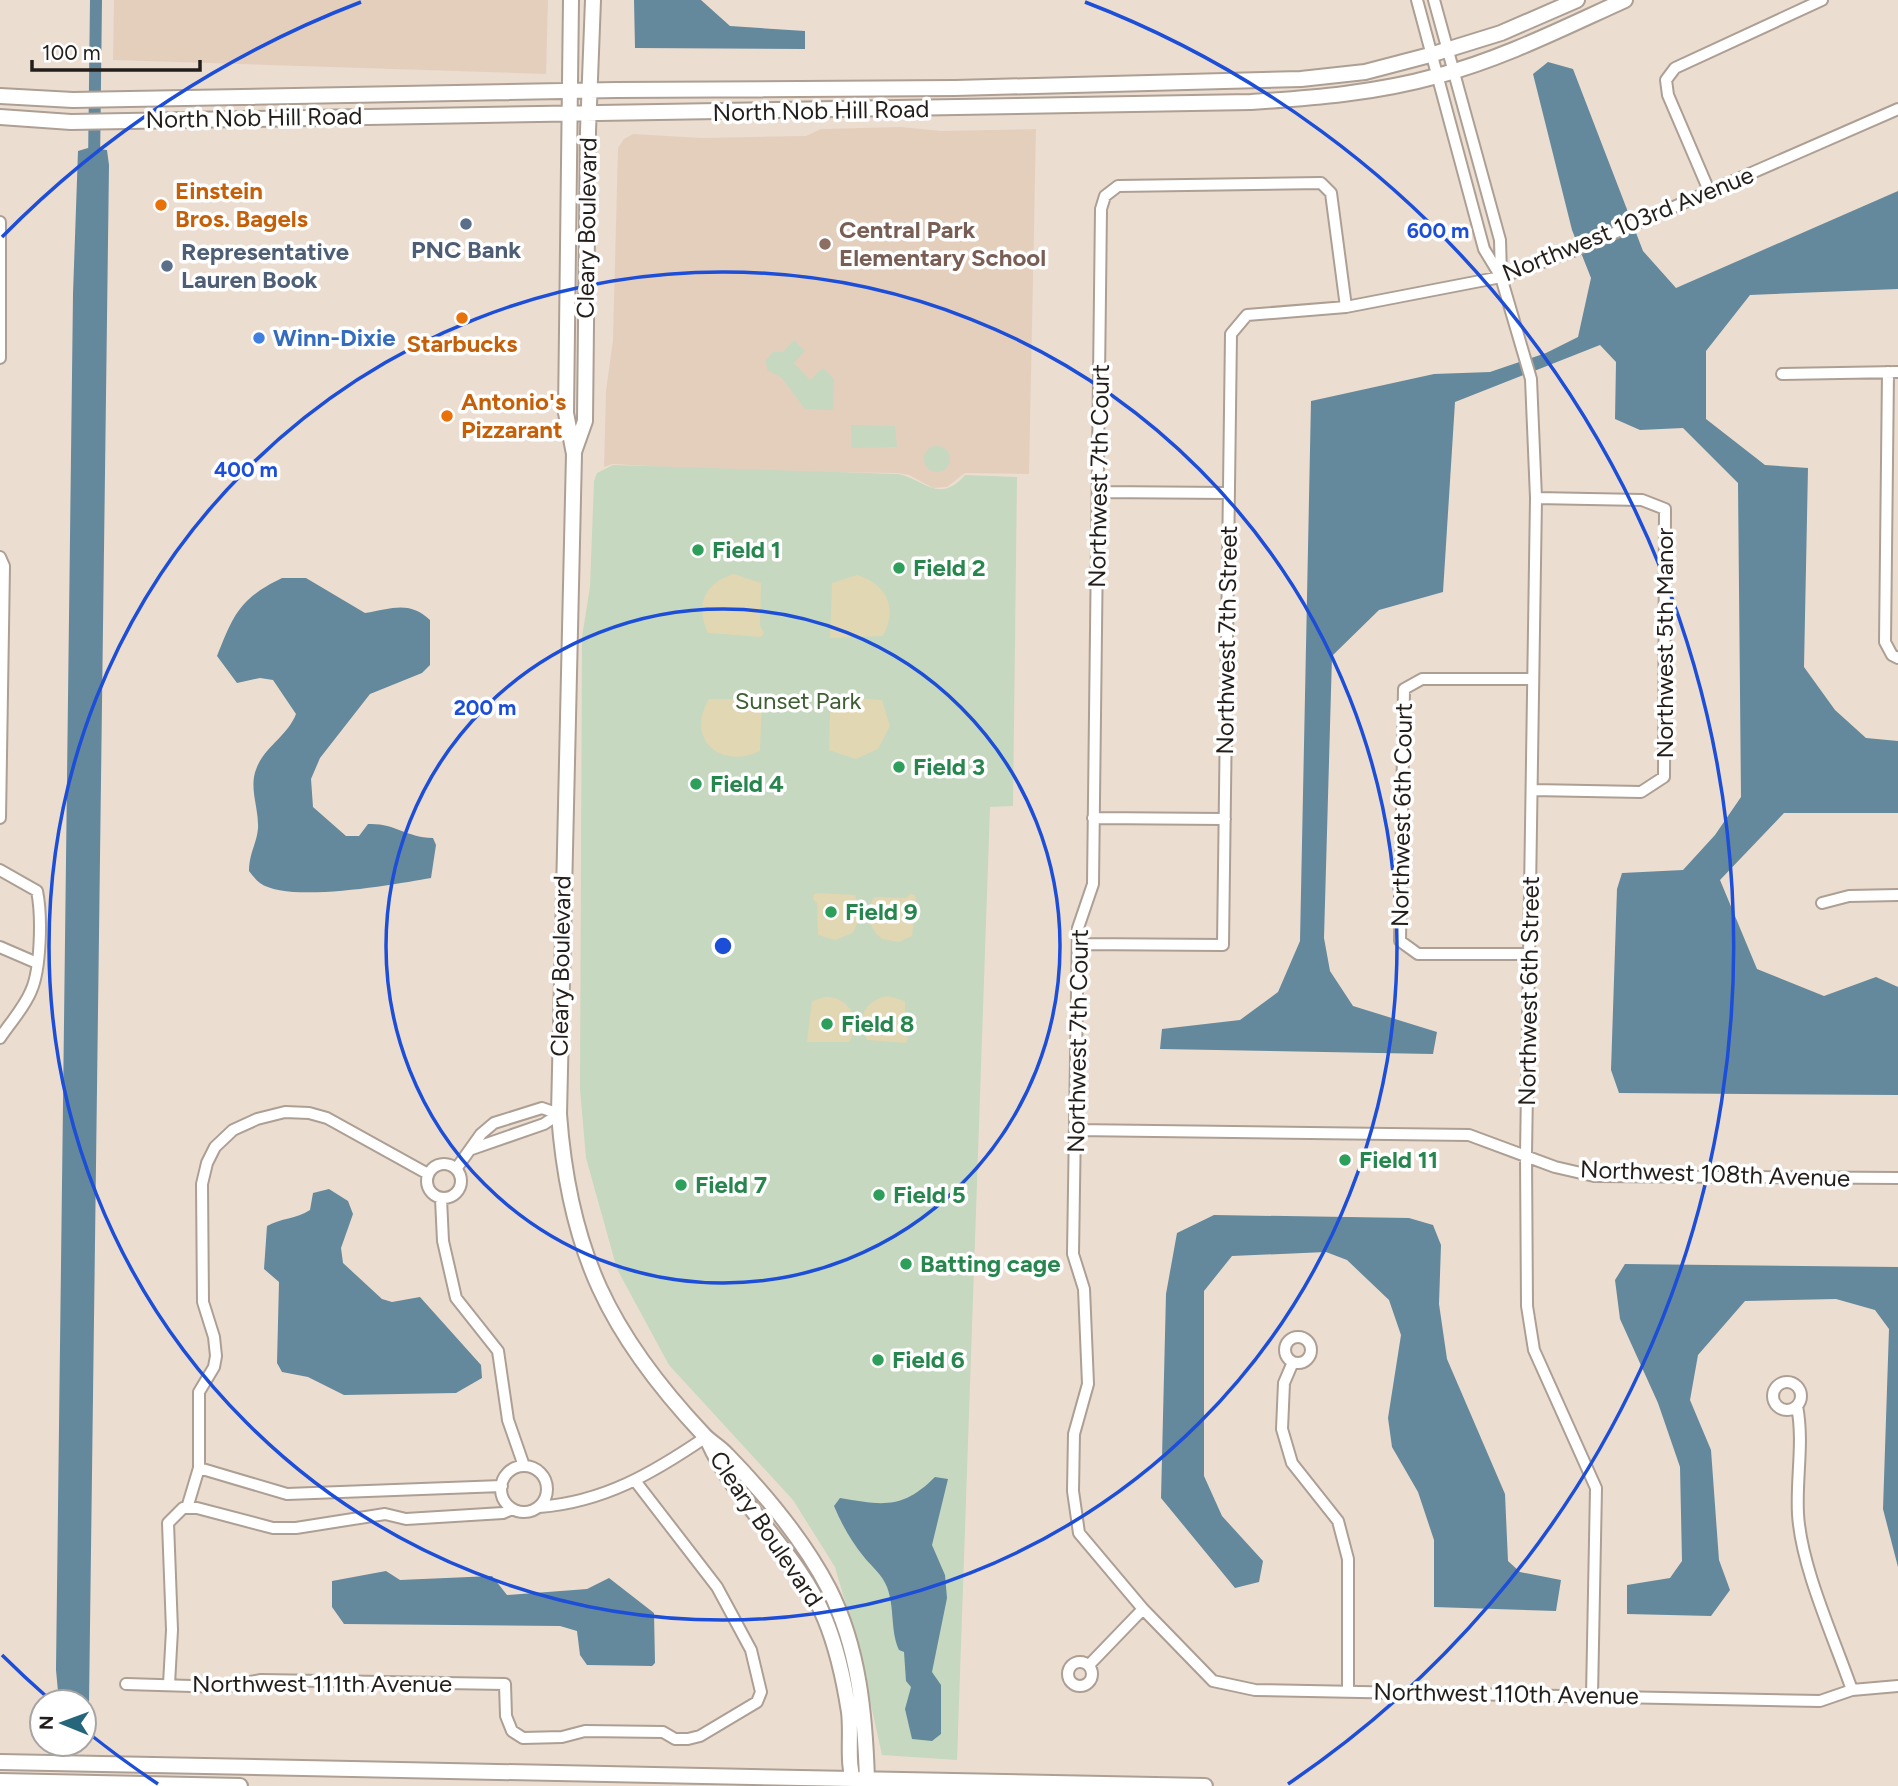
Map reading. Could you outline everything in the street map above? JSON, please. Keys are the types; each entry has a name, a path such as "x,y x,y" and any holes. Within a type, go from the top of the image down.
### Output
{"main road":[{"name":"Cleary Boulevard","path":"570,0 566,413 574,454 559,1114 569,1198 594,1278 635,1354 658,1385 706,1437 725,1453 783,1518 830,1591 848,1639 859,1686 860,1783"},
{"name":"Cleary Boulevard","path":"574,454 585,421 593,0"},
{"name":"North Nob Hill Road","path":"0,96 73,100 569,91 955,88 1301,79 1365,72 1430,55 1501,33 1577,0"},
{"name":"North Nob Hill Road","path":"0,117 71,122 1251,103 1368,91 1435,77 1505,54 1625,0"},
{"path":"0,1762 860,1783 1205,1786"},
{"path":"0,1781 240,1786"}],"street":[{"name":"Northwest 6th Street","path":"1417,0 1435,77 1484,249 1501,277 1531,379 1536,498 1526,1155 1527,1306 1534,1350 1596,1488 1592,1696"},
{"name":"Northwest 6th Street","path":"1434,0 1500,240 1501,277"},
{"path":"1710,193 1668,94 1667,80 1675,68 1822,0"},
{"name":"Northwest 103rd Avenue","path":"1231,334 1247,315 1346,307 1501,277 1573,251 1898,109"},
{"name":"Northwest 7th Court","path":"1143,1609 1079,1533 1073,1491 1074,1434 1088,1384 1084,1289 1073,1254 1078,928 1093,884 1101,209 1105,196 1118,186 1321,183 1331,193 1346,307"},
{"path":"0,222 0,358"},
{"name":"Northwest 7th Street","path":"1078,944 1223,945 1231,334"},
{"path":"1782,374 1893,372 1885,642 1895,656"},
{"path":"1099,492 1229,493"},
{"name":"Northwest 5th Manor","path":"1532,790 1641,792 1664,777 1665,509 1642,500 1536,498"},
{"path":"0,557 4,566 0,818"},
{"name":"Northwest 6th Court","path":"1529,954 1418,954 1400,941 1404,689 1422,679 1533,679"},
{"path":"1093,818 1225,819"},
{"path":"0,870 37,891 40,904 37,963 32,991 0,1038"},
{"path":"1822,903 1849,896 1898,895"},
{"path":"0,947 37,963"},
{"path":"456,1169 481,1134 494,1123 542,1108 559,1114"},
{"path":"187,1508 199,1468 199,1392 214,1367 216,1356 214,1337 203,1302 202,1196 207,1163 215,1147 233,1130 257,1119 285,1112 309,1113 327,1118 428,1174"},
{"path":"472,1149 544,1124 559,1114"},
{"name":"Northwest 108th Avenue","path":"1076,1130 1469,1135 1555,1167 1594,1176 1898,1178"},
{"path":"428,1174 443,1164 456,1169 461,1180 460,1188 452,1197 441,1199"},
{"path":"428,1174 428,1188 441,1199 443,1241 456,1298 498,1351 508,1420 524,1466"},
{"path":"1293,1362 1284,1383 1282,1430 1292,1463 1338,1521 1348,1559 1348,1690"},
{"path":"1797,1406 1801,1425 1798,1515 1804,1552 1852,1690"},
{"path":"539,1507 546,1495 546,1482 537,1471 524,1466 509,1472 502,1486 503,1499 512,1509 526,1512 636,1482 706,1437"},
{"path":"199,1468 287,1494 502,1486"},
{"name":"Northwest 111th Avenue","path":"126,1684 224,1687 261,1680 505,1684 506,1716 512,1731 523,1738 562,1737 573,1732 598,1731 663,1732 675,1739 700,1736 757,1702 761,1692 751,1650 717,1587 636,1482"},
{"path":"169,1684 172,1619 168,1523 183,1508 197,1508 273,1528 296,1528 384,1514 413,1519 503,1513 512,1509"},
{"path":"1089,1665 1143,1609"},
{"name":"Northwest 110th Avenue","path":"1143,1609 1213,1681 1255,1690 1820,1701 1852,1690 1898,1686"}],"shaded area":[{"path":"114,0 548,0 546,74 113,60"},
{"name":"Central Park Elementary School","path":"901,127 942,131 1036,129 1029,474 965,473 947,487 933,488 909,475 897,473 735,471 613,464 604,467 606,391 613,340 618,148 624,139 633,134 702,138 806,136 821,129"}],"green space":[{"path":"794,340 805,351 794,363 810,380 823,368 834,379 833,410 805,409 781,377 767,370 766,360 773,352 783,352"},
{"path":"851,425 895,426 897,447 851,448"},
{"path":"937,446 946,450 950,459 946,468 937,472 928,468 924,459 928,450"},
{"name":"Sunset Park","path":"613,465 898,474 939,489 956,484 965,475 1017,477 1013,806 990,807 957,1760 882,1755 858,1646 835,1567 793,1500 669,1365 617,1269 586,1158 580,1089 582,637 590,587 594,481 597,473"}],"sand":[{"path":"734,574 761,583 760,626 764,633 761,637 708,633 702,613 705,596 715,583"},
{"path":"857,575 876,584 887,598 889,616 883,636 830,638 832,583"},
{"path":"756,695 761,696 762,700 760,751 732,757 710,747 701,727 709,699 752,699"},
{"path":"831,696 882,700 890,726 878,749 856,759 829,750 830,707 827,700"},
{"path":"814,894 855,895 861,914 853,933 835,940 818,935 817,903 813,899"},
{"path":"910,894 915,895 916,900 912,936 899,942 882,939 873,930 868,914 874,897 906,898"},
{"path":"888,996 905,1001 905,1033 908,1037 906,1043 867,1040 862,1025 864,1012 873,1002"},
{"path":"825,997 841,1001 851,1011 854,1026 849,1042 807,1042 812,1001"}],"water":[{"path":"634,0 701,0 730,26 805,31 805,49 635,48"},
{"path":"1548,62 1573,69 1643,251 1676,288 1898,191 1898,289 1750,295 1706,351 1706,419 1765,465 1808,468 1804,667 1835,710 1866,738 1898,741 1898,813 1784,813 1720,880 1757,969 1824,996 1876,977 1898,987 1898,1095 1619,1093 1611,1070 1617,889 1622,873 1683,870 1715,835 1741,797 1738,483 1683,428 1640,430 1615,419 1616,362 1600,345 1455,402 1443,592 1379,610 1332,656 1324,938 1330,971 1353,1006 1437,1032 1433,1054 1160,1049 1162,1029 1240,1020 1278,992 1300,941 1311,401 1434,374 1490,372 1546,353 1578,337 1591,278 1572,230 1533,74"},
{"path":"88,148 107,150 109,165 89,1688 58,1688 73,294 78,151"},
{"path":"282,578 306,578 365,613 407,608 430,620 430,665 422,673 370,694 320,758 311,779 313,807 346,836 359,836 368,824 378,824 433,838 436,845 431,878 343,891 294,892 274,889 260,883 249,871 258,828 254,790 257,767 296,714 273,680 260,678 237,683 217,656 240,609 256,593"},
{"path":"329,1189 348,1201 353,1214 341,1248 343,1263 382,1299 392,1302 420,1297 481,1365 482,1378 456,1393 344,1395 308,1377 282,1372 277,1363 279,1282 264,1269 267,1226 310,1210 313,1193"},
{"path":"1214,1215 1409,1218 1433,1225 1441,1245 1439,1304 1447,1359 1505,1494 1508,1561 1520,1572 1561,1580 1556,1611 1434,1607 1434,1540 1418,1492 1392,1447 1388,1418 1401,1335 1389,1300 1347,1260 1326,1252 1232,1256 1204,1291 1204,1476 1222,1516 1263,1561 1259,1582 1235,1588 1161,1498 1166,1294 1177,1233"},
{"path":"1625,1264 1898,1267 1898,1567 1883,1509 1889,1329 1875,1310 1836,1299 1745,1301 1698,1355 1690,1400 1711,1450 1719,1560 1730,1590 1711,1616 1627,1614 1627,1585 1670,1578 1682,1561 1680,1467 1658,1403 1620,1319 1615,1280"},
{"path":"935,1477 948,1479 932,1545 945,1575 947,1598 932,1672 941,1685 941,1734 932,1741 912,1739 905,1709 911,1687 906,1681 904,1652 899,1650 896,1642 887,1587 880,1574 851,1539 834,1506 840,1498 880,1503 902,1500 923,1488"},
{"path":"386,1571 400,1580 492,1576 507,1595 587,1589 609,1578 654,1613 655,1663 652,1666 587,1665 580,1655 577,1631 560,1626 344,1624 332,1607 332,1581"}],"waterway":[{"path":"94,165 96,0"}],"place":[{"name":"Einstein Bros. Bagels","path":"161,205"},
{"name":"PNC Bank","path":"466,224"},
{"name":"Central Park Elementary School","path":"825,244"},
{"name":"Representative Lauren Book","path":"167,266"},
{"name":"Starbucks","path":"462,318"},
{"name":"Winn-Dixie","path":"259,338"},
{"name":"Antonio's Pizzarant","path":"447,416"},
{"name":"Field 1","path":"698,550"},
{"name":"Field 2","path":"899,568"},
{"name":"Field 3","path":"899,767"},
{"name":"Field 4","path":"696,784"},
{"name":"Field 9","path":"831,912"},
{"name":"Field 8","path":"827,1024"},
{"name":"Field 11","path":"1345,1160"},
{"name":"Field 7","path":"681,1185"},
{"name":"Field 5","path":"879,1195"},
{"name":"Batting cage","path":"906,1264"},
{"name":"Field 6","path":"878,1360"}]}
